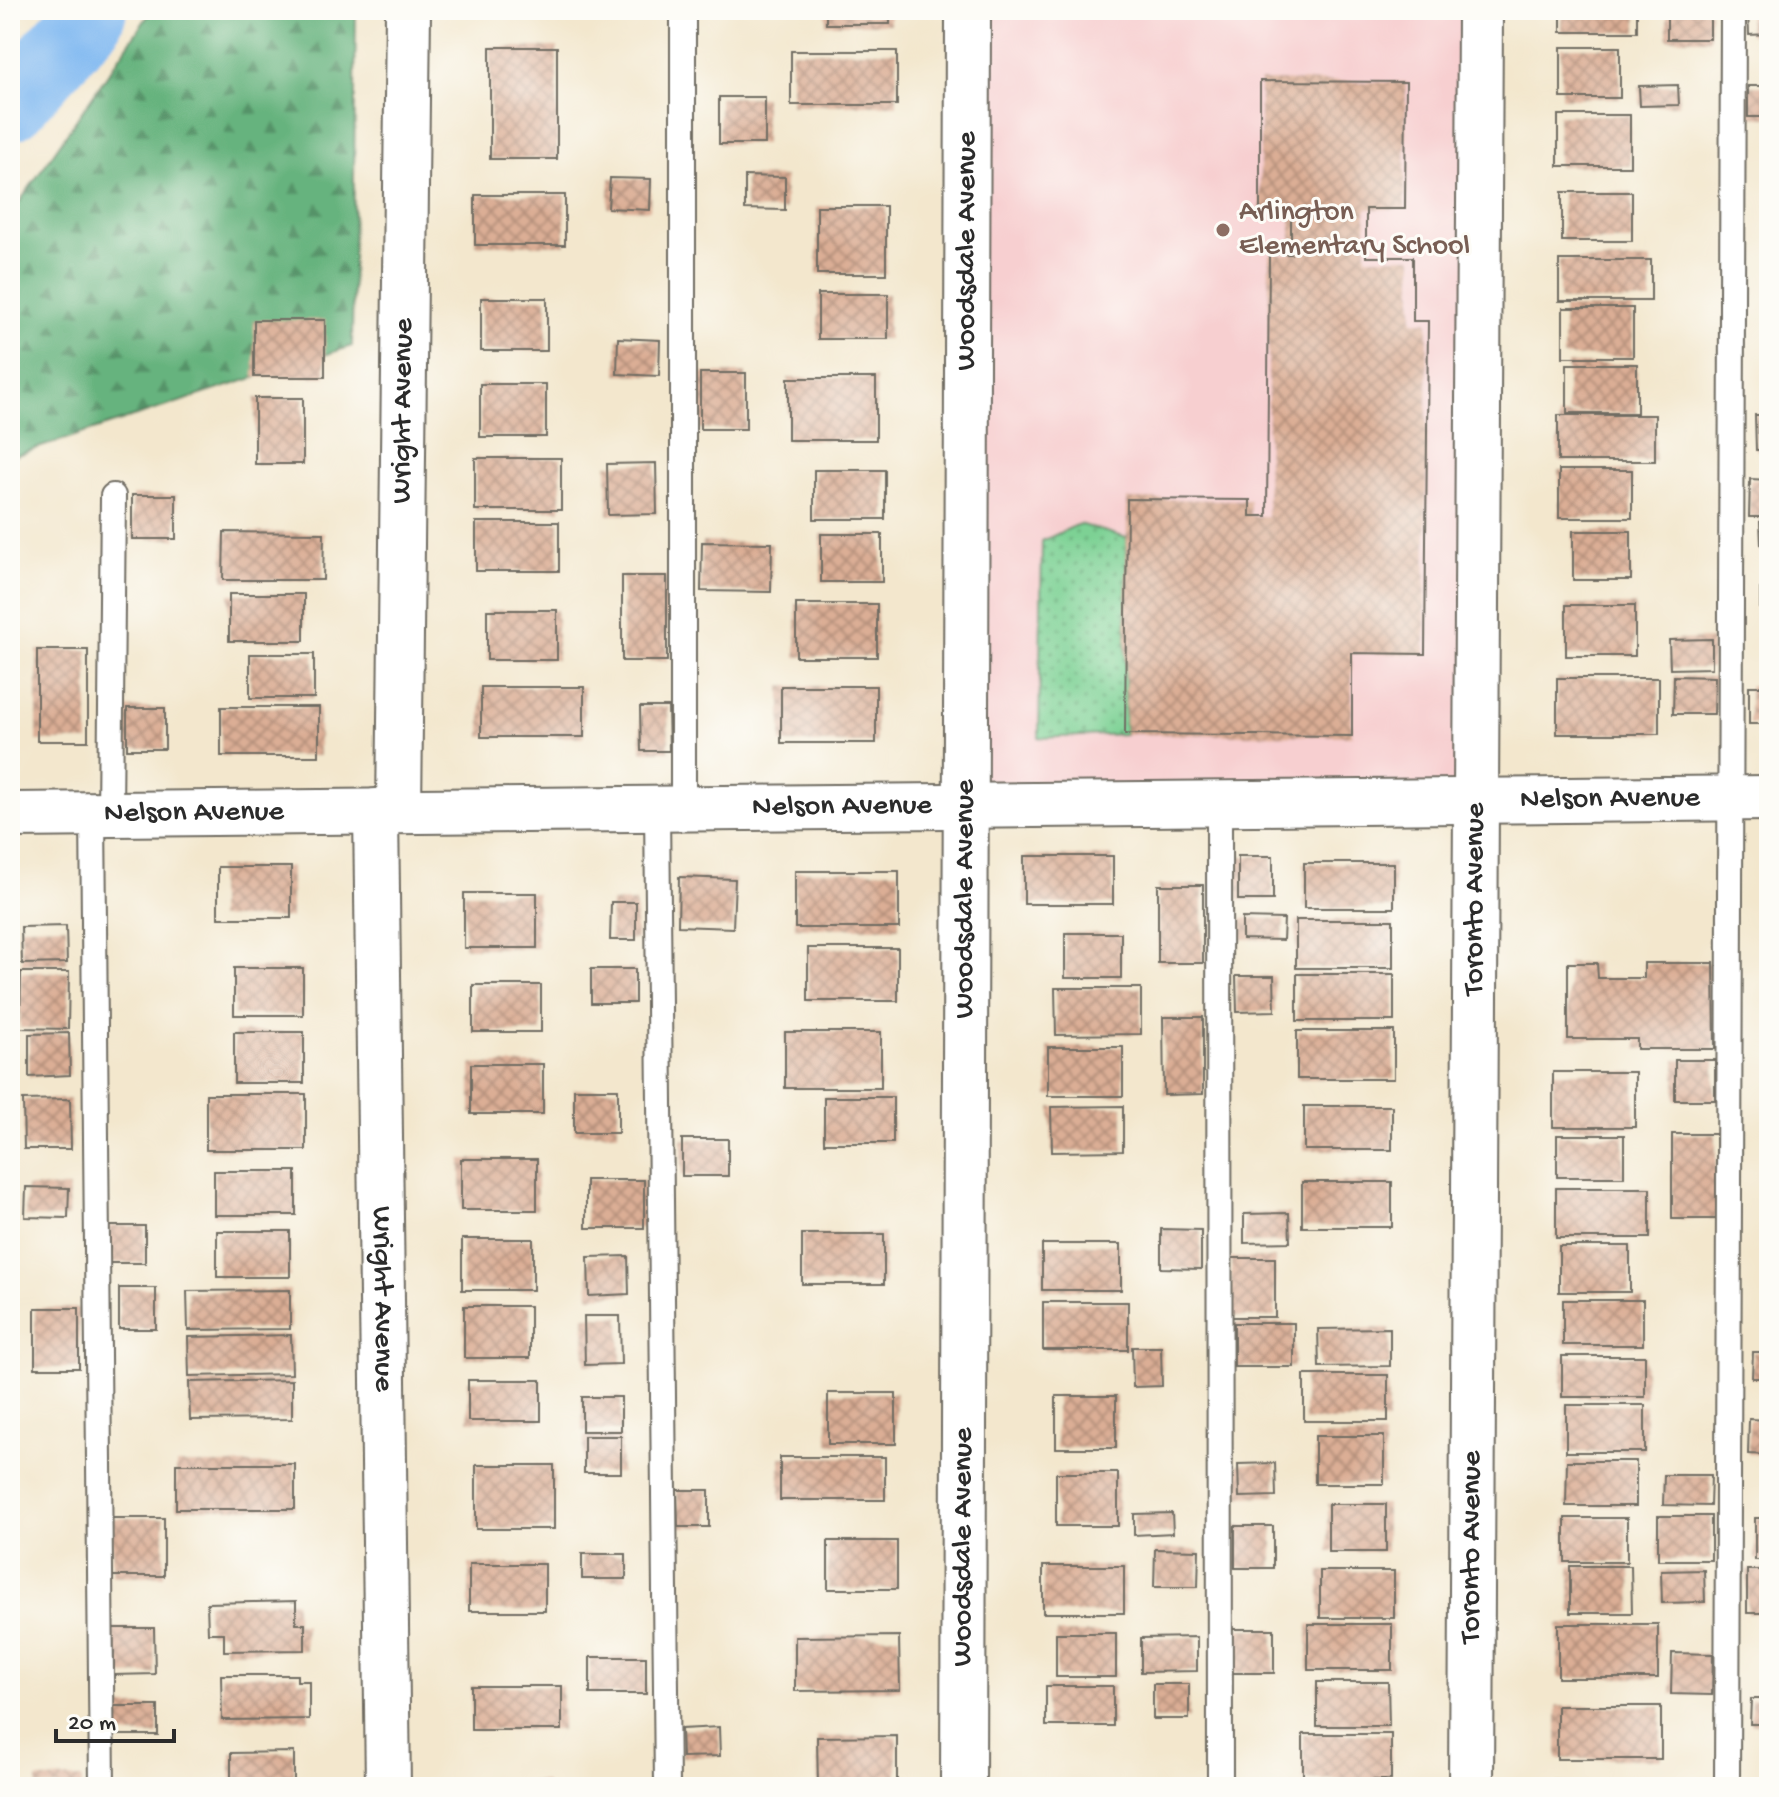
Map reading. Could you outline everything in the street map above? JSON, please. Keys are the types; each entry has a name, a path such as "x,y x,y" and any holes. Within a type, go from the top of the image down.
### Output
{"street":[{"name":"Wright Avenue","path":"388,1787 387,811 408,10"},
{"name":"Woodsdale Avenue","path":"963,1787 968,10"},
{"name":"Toronto Avenue","path":"1471,1787 1480,10"},
{"name":"Nelson Avenue","path":"10,815 1750,798"}],"lane":[{"path":"667,1787 670,808 683,10"},
{"path":"1727,1787 1750,798 1733,10"},
{"path":"102,1787 102,814 113,496"},
{"path":"1219,803 1220,1787"}],"shaded area":[{"name":"Arlington Elementary School","path":"968,10 1480,10 1477,800 965,805"}],"green space":[{"path":"152,10 356,10 352,346 10,457 10,216"},
{"path":"1079,524 1127,538 1125,734 1039,738 1042,541"}],"building":[{"path":"502,10 553,10 553,16 502,16"},
{"path":"826,10 890,10 890,24 826,24"},
{"path":"1561,10 1637,10 1637,32 1561,32"},
{"path":"1667,10 1710,10 1710,39 1667,39"},
{"path":"1748,10 1769,10 1769,34 1749,35"},
{"path":"490,47 557,47 557,159 490,159"},
{"path":"1561,47 1620,47 1620,98 1561,98"},
{"path":"791,51 897,51 897,105 791,105"},
{"path":"1260,81 1406,82 1405,209 1366,209 1366,257 1413,257 1413,321 1428,321 1425,654 1352,653 1352,736 1125,734 1127,499 1250,500 1250,516 1267,516 1269,254 1291,254 1291,211 1260,210"},
{"path":"1678,85 1679,105 1640,106 1639,86"},
{"path":"1748,86 1769,86 1769,117 1748,117"},
{"path":"719,97 765,97 765,144 719,144"},
{"path":"1558,115 1630,115 1630,166 1558,166"},
{"path":"745,176 785,177 785,210 745,209"},
{"path":"610,178 651,179 650,210 608,208"},
{"path":"1562,192 1632,192 1632,241 1562,241"},
{"path":"475,195 565,195 565,245 475,245"},
{"path":"817,206 886,206 886,274 817,274"},
{"path":"1559,260 1651,260 1651,301 1559,301"},
{"path":"818,294 888,294 888,339 818,339"},
{"path":"481,298 547,298 547,351 481,351"},
{"path":"1563,308 1633,308 1633,357 1563,357"},
{"path":"254,320 325,320 325,377 254,377"},
{"path":"618,338 660,340 659,376 617,374"},
{"path":"1567,364 1637,364 1637,413 1567,413"},
{"path":"700,373 746,373 746,429 700,429"},
{"path":"788,378 876,378 876,440 788,440"},
{"path":"480,384 546,384 546,437 480,437"},
{"path":"255,398 303,398 303,464 255,464"},
{"path":"1558,415 1655,415 1655,461 1558,461"},
{"path":"1755,415 1769,415 1769,450 1756,450"},
{"path":"475,458 561,458 561,510 475,510"},
{"path":"656,463 657,514 608,515 607,464"},
{"path":"814,470 885,470 885,519 814,519"},
{"path":"1559,470 1632,470 1632,518 1559,518"},
{"path":"1750,479 1769,480 1769,517 1749,517"},
{"path":"132,495 176,495 176,539 132,539"},
{"path":"1760,521 1769,521 1769,545 1761,545"},
{"path":"476,522 559,522 559,571 476,571"},
{"path":"1573,531 1631,531 1631,580 1573,580"},
{"path":"224,532 324,533 323,580 223,580"},
{"path":"821,534 882,534 882,582 821,582"},
{"path":"702,542 772,543 771,592 701,591"},
{"path":"622,576 667,576 667,661 622,661"},
{"path":"1760,589 1769,589 1769,627 1760,627"},
{"path":"229,594 304,594 304,641 229,641"},
{"path":"796,604 877,604 877,657 796,657"},
{"path":"1566,605 1635,605 1635,656 1566,656"},
{"path":"487,610 557,610 557,660 487,660"},
{"path":"1712,639 1712,668 1670,669 1669,640"},
{"path":"37,650 88,650 88,741 37,741"},
{"path":"250,654 314,654 314,698 250,698"},
{"path":"1674,676 1715,677 1714,714 1673,714"},
{"path":"1557,678 1659,678 1659,734 1557,734"},
{"path":"781,686 876,686 876,743 781,743"},
{"path":"1749,686 1769,686 1769,724 1749,724"},
{"path":"481,687 584,687 584,737 481,737"},
{"path":"221,707 319,707 319,756 221,756"},
{"path":"640,707 668,707 669,751 641,751"},
{"path":"127,708 165,708 165,749 127,749"},
{"path":"1024,856 1113,856 1113,904 1024,904"},
{"path":"1238,856 1273,856 1273,900 1238,900"},
{"path":"1304,863 1394,863 1394,908 1304,908"},
{"path":"218,867 291,867 291,918 218,918"},
{"path":"795,871 899,871 899,928 795,928"},
{"path":"679,877 735,879 733,928 678,926"},
{"path":"1158,885 1203,885 1203,963 1158,963"},
{"path":"464,893 537,893 537,948 464,948"},
{"path":"611,902 636,902 636,940 610,940"},
{"path":"1242,918 1284,919 1283,940 1242,939"},
{"path":"1296,920 1393,920 1393,968 1296,968"},
{"path":"66,926 67,963 22,964 21,927"},
{"path":"1065,933 1121,933 1121,978 1065,978"},
{"path":"808,948 898,948 898,1001 808,1001"},
{"path":"1568,963 1597,963 1598,978 1644,978 1644,963 1714,963 1715,1049 1637,1049 1637,1039 1568,1039"},
{"path":"234,968 303,968 303,1015 234,1015"},
{"path":"591,969 635,969 635,1003 591,1003"},
{"path":"21,972 69,972 68,1029 20,1028"},
{"path":"1297,974 1394,974 1394,1021 1297,1021"},
{"path":"1236,976 1274,976 1275,1011 1237,1012"},
{"path":"473,985 541,985 541,1032 473,1032"},
{"path":"1055,988 1141,988 1141,1034 1056,1035"},
{"path":"1163,1017 1203,1017 1203,1094 1164,1095"},
{"path":"1297,1031 1394,1031 1394,1079 1297,1079"},
{"path":"234,1032 304,1032 304,1083 234,1083"},
{"path":"785,1032 881,1032 881,1088 785,1088"},
{"path":"69,1033 70,1075 29,1077 29,1034"},
{"path":"1048,1047 1123,1047 1123,1096 1048,1096"},
{"path":"1675,1060 1715,1060 1715,1100 1675,1100"},
{"path":"471,1064 543,1064 543,1114 471,1114"},
{"path":"1553,1072 1635,1072 1635,1127 1553,1127"},
{"path":"574,1089 618,1089 618,1133 574,1133"},
{"path":"206,1094 306,1094 306,1150 206,1150"},
{"path":"824,1097 893,1097 893,1143 824,1143"},
{"path":"70,1099 71,1149 24,1149 23,1100"},
{"path":"1123,1106 1123,1151 1052,1152 1051,1107"},
{"path":"1304,1106 1392,1106 1392,1150 1304,1150"},
{"path":"1672,1134 1716,1134 1716,1219 1672,1219"},
{"path":"1557,1135 1624,1135 1624,1177 1557,1177"},
{"path":"682,1139 728,1139 728,1176 682,1176"},
{"path":"461,1159 537,1159 537,1210 461,1210"},
{"path":"214,1171 296,1171 296,1215 214,1215"},
{"path":"586,1180 644,1180 644,1228 586,1228"},
{"path":"1302,1182 1392,1182 1392,1227 1302,1227"},
{"path":"26,1187 69,1188 68,1218 25,1217"},
{"path":"1556,1188 1650,1188 1650,1238 1556,1238"},
{"path":"1289,1213 1290,1242 1244,1243 1244,1214"},
{"path":"109,1226 145,1226 145,1263 109,1263"},
{"path":"1161,1229 1201,1230 1201,1269 1161,1268"},
{"path":"217,1231 290,1231 290,1277 217,1277"},
{"path":"802,1234 884,1234 884,1284 802,1284"},
{"path":"462,1239 533,1239 533,1290 462,1290"},
{"path":"1042,1244 1121,1244 1121,1290 1042,1290"},
{"path":"1559,1246 1630,1246 1630,1292 1559,1292"},
{"path":"628,1256 629,1294 589,1296 588,1257"},
{"path":"1231,1258 1275,1258 1275,1317 1231,1317"},
{"path":"119,1288 156,1288 156,1329 119,1329"},
{"path":"290,1290 290,1329 188,1330 187,1291"},
{"path":"1563,1300 1643,1300 1643,1345 1563,1345"},
{"path":"1043,1302 1128,1302 1128,1350 1043,1350"},
{"path":"464,1306 530,1306 530,1358 464,1358"},
{"path":"35,1308 79,1308 79,1368 35,1368"},
{"path":"584,1316 620,1316 621,1364 585,1365"},
{"path":"1234,1323 1294,1323 1294,1367 1234,1367"},
{"path":"1390,1328 1390,1366 1319,1367 1318,1329"},
{"path":"291,1335 292,1374 189,1376 188,1337"},
{"path":"1132,1347 1161,1347 1162,1386 1133,1387"},
{"path":"1753,1352 1769,1352 1769,1378 1752,1378"},
{"path":"1562,1356 1645,1356 1645,1397 1562,1397"},
{"path":"1304,1375 1388,1375 1388,1421 1304,1421"},
{"path":"292,1380 292,1419 190,1420 189,1382"},
{"path":"468,1380 541,1380 541,1421 468,1421"},
{"path":"828,1393 896,1393 896,1444 828,1444"},
{"path":"1056,1396 1116,1396 1116,1448 1056,1448"},
{"path":"582,1397 621,1397 621,1431 582,1431"},
{"path":"1566,1405 1645,1405 1645,1452 1566,1452"},
{"path":"1749,1419 1769,1420 1769,1455 1748,1454"},
{"path":"584,1436 621,1436 621,1473 584,1473"},
{"path":"1315,1436 1384,1436 1384,1484 1315,1484"},
{"path":"780,1457 885,1457 885,1500 780,1500"},
{"path":"1567,1461 1636,1461 1636,1506 1566,1506"},
{"path":"1275,1463 1276,1496 1239,1497 1238,1464"},
{"path":"176,1464 295,1464 295,1509 176,1509"},
{"path":"476,1465 554,1465 554,1529 476,1529"},
{"path":"1056,1473 1118,1473 1118,1526 1056,1526"},
{"path":"1664,1475 1711,1475 1710,1506 1663,1505"},
{"path":"677,1490 709,1490 709,1527 678,1527"},
{"path":"1328,1504 1386,1504 1386,1552 1328,1552"},
{"path":"1172,1513 1173,1533 1134,1535 1134,1514"},
{"path":"1658,1516 1711,1516 1711,1560 1658,1560"},
{"path":"112,1518 164,1518 164,1576 112,1576"},
{"path":"1565,1518 1627,1518 1627,1562 1565,1562"},
{"path":"1755,1518 1769,1518 1769,1560 1755,1560"},
{"path":"1235,1526 1273,1526 1273,1568 1235,1568"},
{"path":"828,1541 897,1541 897,1589 828,1589"},
{"path":"1155,1549 1199,1550 1198,1587 1154,1587"},
{"path":"582,1554 626,1554 626,1579 582,1579"},
{"path":"469,1564 545,1564 545,1611 469,1611"},
{"path":"1043,1566 1124,1566 1124,1613 1043,1613"},
{"path":"1570,1566 1631,1566 1632,1613 1570,1613"},
{"path":"1704,1570 1705,1602 1662,1603 1661,1571"},
{"path":"1747,1570 1769,1570 1769,1613 1747,1613"},
{"path":"1320,1571 1394,1571 1394,1618 1320,1618"},
{"path":"296,1601 296,1624 305,1624 305,1650 224,1651 224,1633 208,1633 207,1603"},
{"path":"1308,1624 1392,1624 1392,1670 1308,1670"},
{"path":"1558,1624 1658,1624 1658,1678 1558,1678"},
{"path":"113,1628 154,1628 155,1674 114,1675"},
{"path":"1230,1629 1274,1629 1274,1673 1230,1673"},
{"path":"1056,1633 1116,1633 1116,1677 1056,1677"},
{"path":"899,1636 900,1690 795,1691 795,1637"},
{"path":"1197,1637 1197,1671 1141,1672 1141,1638"},
{"path":"1672,1653 1713,1654 1712,1695 1671,1694"},
{"path":"590,1657 646,1657 646,1694 590,1694"},
{"path":"221,1675 297,1675 297,1681 309,1681 309,1719 222,1720"},
{"path":"1317,1682 1388,1682 1389,1726 1317,1726"},
{"path":"1153,1684 1189,1684 1189,1719 1153,1719"},
{"path":"471,1686 562,1686 562,1730 471,1730"},
{"path":"1046,1686 1113,1686 1113,1726 1046,1726"},
{"path":"1751,1699 1769,1699 1769,1724 1750,1724"},
{"path":"113,1706 158,1706 158,1735 114,1735"},
{"path":"1557,1706 1661,1706 1661,1759 1557,1759"},
{"path":"719,1727 720,1756 682,1757 681,1729"},
{"path":"1303,1734 1391,1734 1391,1780 1303,1780"},
{"path":"897,1736 897,1787 818,1787 817,1737"},
{"path":"294,1752 294,1787 231,1787 231,1753"},
{"path":"82,1778 82,1787 37,1787 37,1779"},
{"path":"452,1781 546,1781 546,1787 452,1787"},
{"path":"1556,1784 1638,1784 1638,1787 1556,1787"}],"waterway":[{"path":"10,105 87,20 91,10"}],"place":[{"name":"Arlington Elementary School","path":"1223,230"}]}
